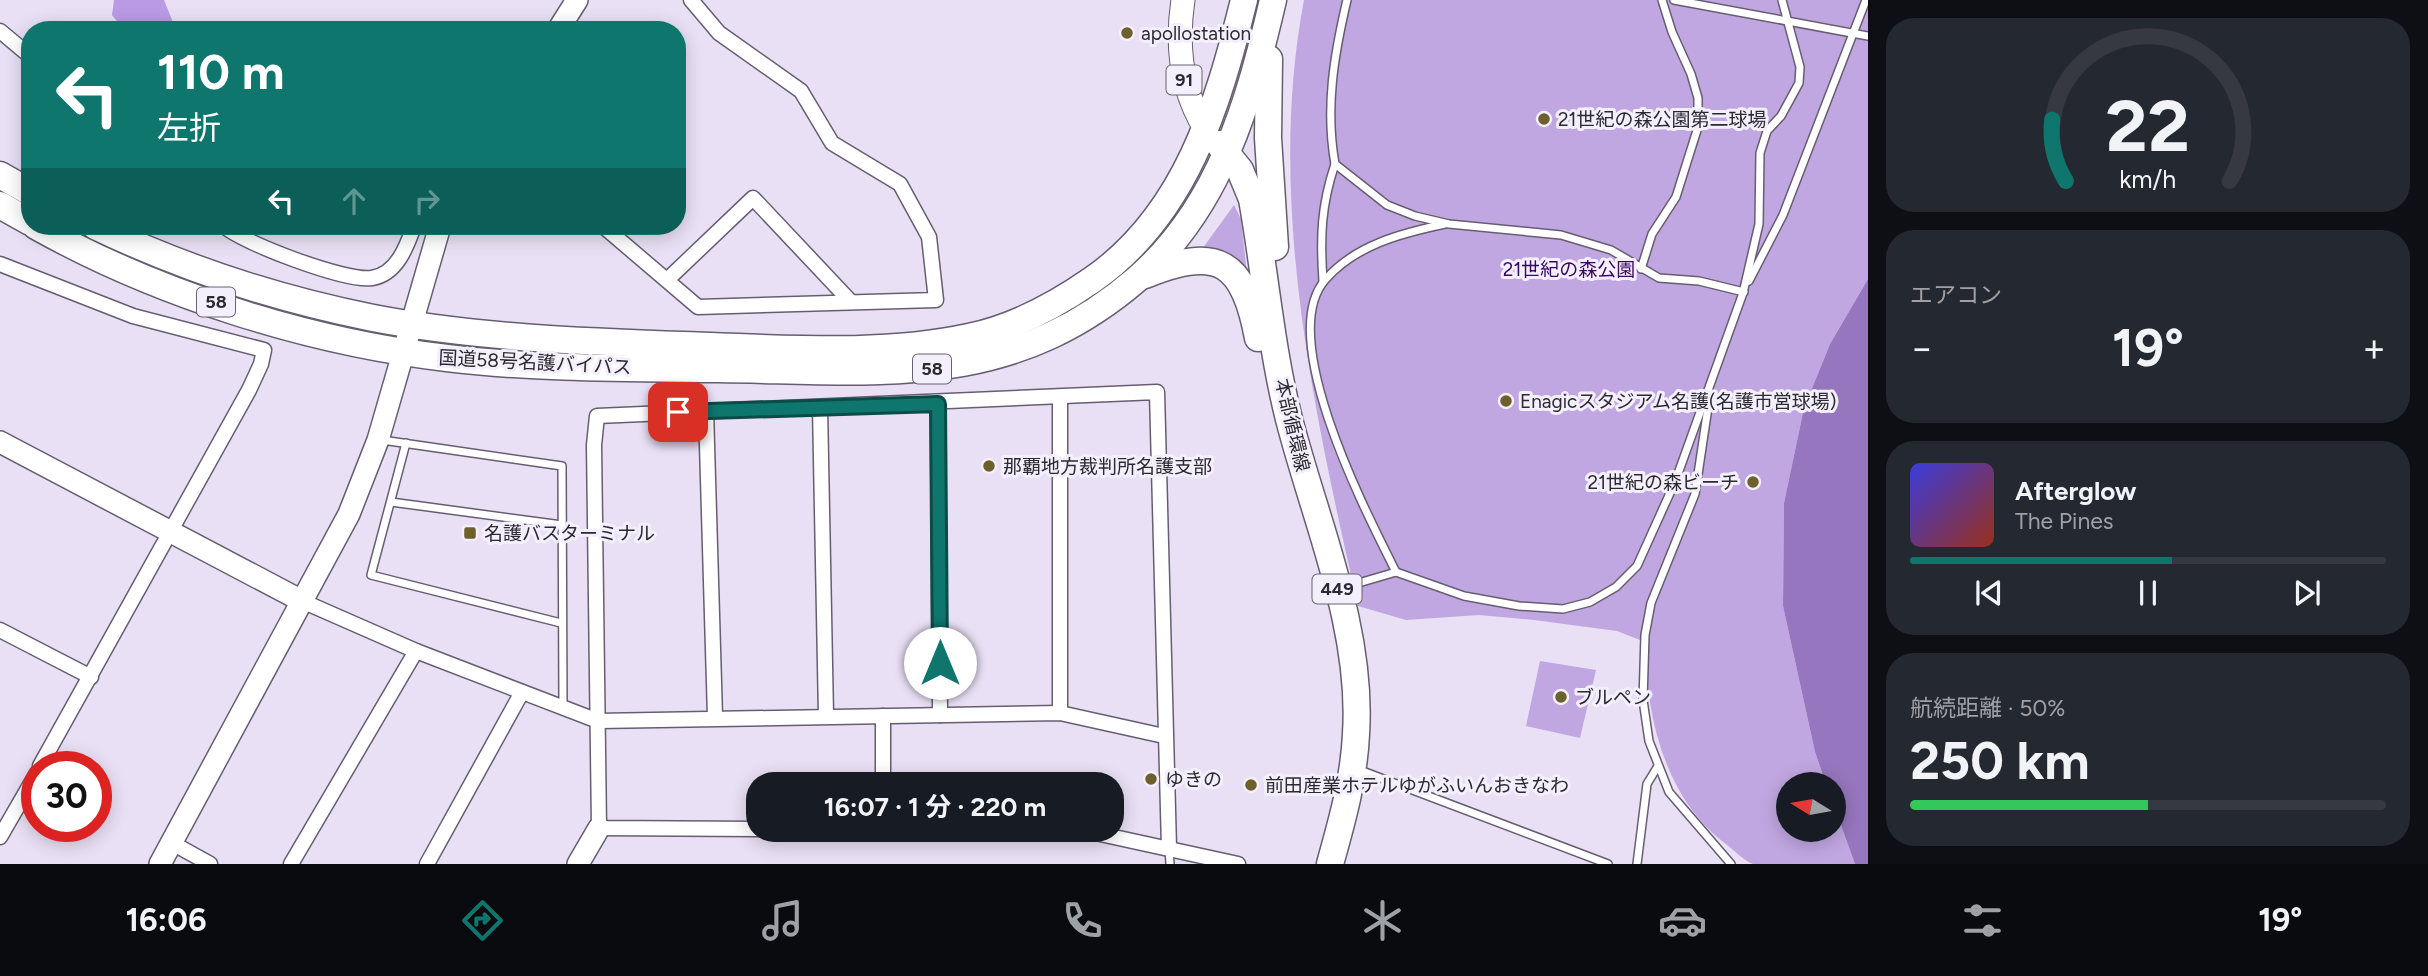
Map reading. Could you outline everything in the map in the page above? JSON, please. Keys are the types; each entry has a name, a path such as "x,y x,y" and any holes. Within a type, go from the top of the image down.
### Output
{"highway":[{"name":"国道58号名護バイパス","path":"118,235 253,287 373,318 412,324 569,340 733,347 872,348 971,337 1021,319 1062,299 1122,255 1148,230 1180,184 1206,130 1244,0"},
{"name":"国道58号名護バイパス","path":"54,235 180,291 297,328 405,352 548,367 880,373 969,364 1009,353 1063,330 1137,279 1180,235 1205,199 1228,153 1247,100 1271,9"},
{"path":"1271,9 1268,138 1275,241 1271,318"},
{"name":"本部循環線","path":"1206,130 1228,153 1243,175 1252,199 1288,416 1337,589 1355,684 1354,767 1330,864"},
{"path":"0,175 21,187"},
{"path":"0,205 21,217"},
{"path":"1137,279 1194,260 1212,260 1228,270 1244,287 1249,299 1270,391 1288,416"}],"main road":[{"name":"本部循環線","path":"1183,0 1180,53 1184,78 1206,130"}],"street":[{"path":"564,21 577,0"},
{"path":"614,235 698,307 936,300 929,237 900,184 832,143 801,91 719,33 691,0"},
{"path":"0,31 21,48"},
{"path":"667,280 753,198 851,302"},
{"path":"240,235 326,270 371,278 386,272 397,262 410,235"},
{"path":"160,864 349,514 378,440 437,235"},
{"path":"0,264 133,316 264,350 261,364 249,390 49,751"},
{"path":"880,373 881,404"},
{"path":"578,864 599,828 594,445 597,416 938,404 1157,392 1169,848"},
{"path":"1060,398 1060,713"},
{"path":"938,404 940,715"},
{"path":"820,407 826,716"},
{"path":"706,411 715,717"},
{"path":"0,442 302,601 416,651 598,721 1060,713 1164,736"},
{"path":"0,630 91,677"},
{"path":"291,864 416,651"},
{"path":"427,864 522,692"},
{"path":"883,716 883,772"},
{"path":"0,838 21,801"},
{"path":"599,828 746,829"},
{"path":"1124,839 1238,864"},
{"path":"172,843 210,864"}],"lane":[{"path":"1347,0 1332,83 1329,118 1335,164 1323,200 1320,241 1323,281 1310,327 1324,407 1347,472 1396,572"},
{"path":"1641,269 1652,234 1676,197 1698,127 1698,98 1662,0"},
{"path":"1674,0 1868,36"},
{"path":"1337,589 1396,572 1464,596 1530,607 1563,609 1590,602 1616,587 1637,566 1711,386 1743,293 1759,224 1760,153 1767,131 1781,116 1799,83 1800,67 1782,0"},
{"path":"1743,293 1783,215 1866,0"},
{"path":"1335,164 1387,205 1415,216 1449,224 1561,236 1611,250 1660,278 1699,281 1743,293"},
{"path":"1323,281 1372,245 1410,231 1449,224"},
{"path":"1711,386 1695,494 1658,582 1645,635 1643,700 1649,741 1669,792 1731,864"},
{"path":"378,440 562,466 563,706"},
{"path":"406,443 371,575 561,623"},
{"path":"391,502 562,525"},
{"path":"1637,864 1647,783 1658,766"},
{"path":"1354,767 1608,864"},
{"path":"1169,848 1170,864"}],"green space":[{"name":"21世紀の森公園","path":"1304,0 1868,0 1868,279 1830,344 1804,408 1784,503 1783,606 1815,752 1822,772 1776,772 1776,842 1846,842 1846,839 1855,864 1753,864 1705,826 1674,780 1663,754 1649,698 1645,642 1617,631 1534,620 1479,615 1406,620 1358,606 1326,457 1300,305 1290,151 1294,75"},
{"path":"1234,205 1241,219 1247,275 1200,252"},
{"name":"ブルペン","path":"1540,661 1596,670 1580,738 1526,726"}],"shaded area":[{"path":"114,0 164,0 172,21 117,21 112,15"},
{"path":"1868,279 1868,864 1855,864 1846,839 1846,772 1822,772 1815,752 1783,606 1784,503 1804,408 1830,344"}],"place":[{"name":"apollostation","path":"1127,33"},
{"name":"21世紀の森公園第二球場","path":"1544,119"},
{"name":"Enagicスタジアム名護(名護市営球場)","path":"1506,401"},
{"name":"那覇地方裁判所名護支部","path":"989,466"},
{"name":"21世紀の森ビーチ","path":"1753,482"},
{"name":"名護バスターミナル","path":"470,533"},
{"name":"ブルペン","path":"1561,697"},
{"name":"ゆきの","path":"1151,779"},
{"name":"前田産業ホテルゆがふいんおきなわ","path":"1251,785"}],"route":[{"path":"678,412 938,404 940,663"}]}
